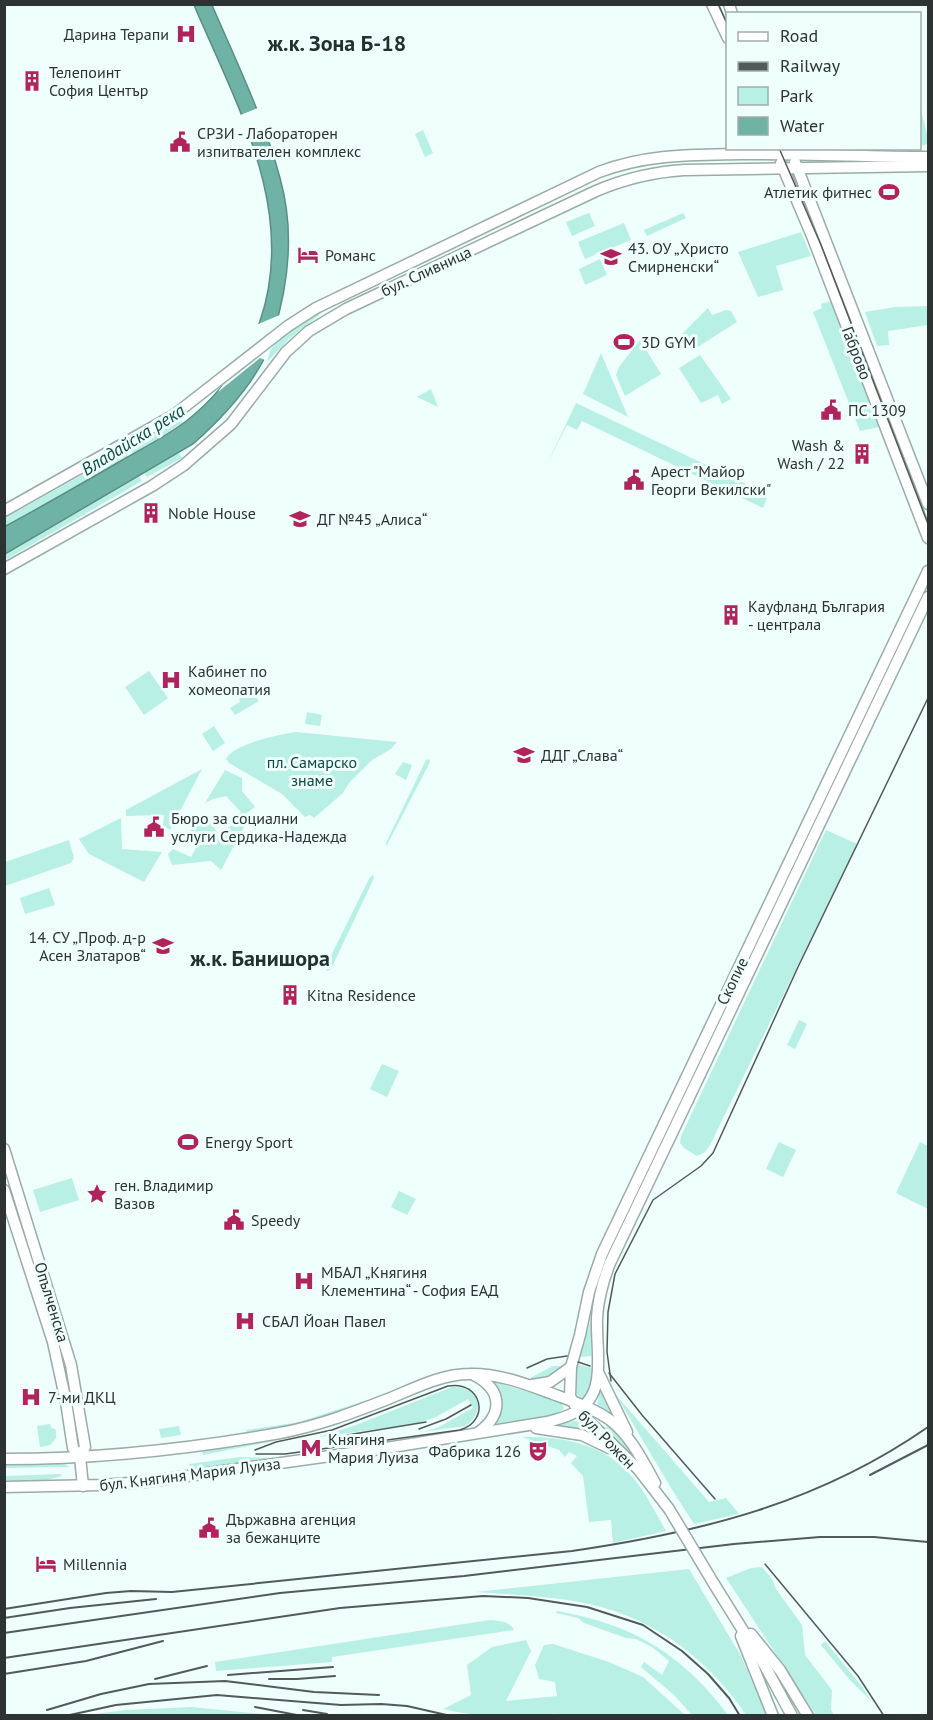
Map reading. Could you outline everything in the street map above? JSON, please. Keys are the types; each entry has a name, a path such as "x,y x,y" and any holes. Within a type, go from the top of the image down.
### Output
{"main road":[{"path":"712,4 726,34"},
{"name":"бул. Сливница","path":"4,511 174,415 303,316 580,180 612,167 636,160 664,156 776,151 928,157"},
{"name":"Габрово","path":"776,151 812,236 928,538"},
{"name":"Габрово","path":"790,151 928,504"},
{"name":"бул. Сливница","path":"4,569 152,486 184,465 231,424 286,352 309,331 346,309 582,197 618,182 671,171 928,166"},
{"name":"Скопие","path":"928,571 602,1254 589,1292 571,1367 570,1391 578,1406 594,1392 599,1374 596,1353 597,1316 602,1285 610,1263 928,597"},
{"name":"Опълченска","path":"4,1149 71,1365 85,1447 80,1457"},
{"name":"Опълченска","path":"4,1190 53,1342 73,1448 80,1457 83,1486"},
{"path":"525,1385 542,1385 550,1382 571,1367"},
{"name":"бул. Княгиня Мария Луиза","path":"4,1459 80,1457 186,1446 278,1433 320,1425 427,1383 462,1374 492,1375 578,1406"},
{"path":"471,1374 488,1384 496,1398 497,1407 490,1424 478,1432"},
{"path":"599,1374 637,1462"},
{"name":"бул. Княгиня Мария Луиза","path":"4,1487 83,1486 145,1482 380,1449 554,1420 578,1406"},
{"name":"бул. Рожен","path":"578,1406 637,1462"},
{"name":"бул. Рожен","path":"578,1406 614,1423 730,1608 792,1716"},
{"path":"512,1428 546,1429 582,1435 637,1462"},
{"name":"бул. Рожен","path":"730,1608 773,1716"},
{"name":"бул. Рожен","path":"730,1608 769,1654 808,1716"}],"green space":[{"path":"921,110 928,138 928,144 921,146"},
{"path":"423,130 433,153 425,157 415,134"},
{"path":"589,213 595,226 572,236 566,222"},
{"path":"683,213 686,218 647,236 644,230"},
{"path":"624,223 631,240 585,259 578,242"},
{"path":"801,232 811,256 776,266 783,290 758,297 738,252"},
{"path":"600,259 607,275 585,285 579,269"},
{"path":"831,301 879,427 860,431 813,312 822,308 821,304"},
{"path":"928,306 928,325 888,331 889,345 877,346 865,312 895,307"},
{"path":"328,308 289,339 268,361 264,360 268,352 283,337"},
{"path":"708,308 712,315 726,310 731,311 737,322 693,350 680,336"},
{"path":"640,340 661,374 625,396 616,375 619,367"},
{"path":"601,353 628,417 583,394"},
{"path":"700,355 731,399 722,404 718,395 701,403 679,368"},
{"path":"431,389 438,407 417,397"},
{"path":"576,403 763,492 767,497 763,508 582,421 577,430 567,425 547,464"},
{"path":"180,419 183,423 133,454 130,448"},
{"path":"125,451 128,457 5,527 5,518"},
{"path":"179,453 182,458 147,477 144,473"},
{"path":"139,476 142,481 5,560 4,554"},
{"path":"149,671 168,698 144,715 125,687"},
{"path":"252,691 259,701 235,715 230,708"},
{"path":"307,712 322,715 320,726 305,724"},
{"path":"214,726 225,743 213,751 202,734"},
{"name":"пл. Самарско знаме","path":"296,732 397,742 391,749 372,760 349,783 343,793 314,818 310,815 305,817 282,794 229,763 226,759 247,744"},
{"path":"429,759 430,762 386,847 426,760"},
{"path":"403,762 412,765 406,780 395,774"},
{"path":"202,769 170,830 163,825 164,815 126,816 126,810"},
{"path":"225,770 242,778 242,791 255,807 237,820 236,816 241,812 226,796 205,803"},
{"path":"252,812 221,870 211,861 172,865 168,854 173,849 191,857 198,844 186,838 202,813 219,834"},
{"path":"121,818 122,849 162,852 144,882 89,854 79,839"},
{"path":"826,830 857,844 710,1145 705,1152 697,1156 680,1143 681,1136"},
{"path":"69,840 74,858 71,863 5,886 5,862"},
{"path":"373,875 374,878 331,969 327,971 326,966"},
{"path":"49,888 55,905 25,914 20,898"},
{"path":"799,1020 807,1024 795,1049 787,1045"},
{"path":"382,1064 399,1071 387,1097 370,1089"},
{"path":"779,1142 796,1150 783,1177 766,1169"},
{"path":"920,1142 928,1146 928,1209 896,1193"},
{"path":"72,1178 79,1200 40,1212 33,1190"},
{"path":"399,1191 416,1199 407,1215 391,1207"},
{"path":"591,1319 591,1356 580,1357"},
{"path":"576,1364 593,1368 593,1384 586,1397 582,1398 575,1388"},
{"path":"553,1366 564,1366 551,1379 534,1380 530,1378"},
{"path":"494,1382 560,1401 564,1408 558,1413 541,1419 494,1427 500,1416 502,1404"},
{"path":"452,1387 468,1390 477,1400 477,1413 466,1426 422,1432 437,1428 473,1408 468,1399 436,1417 415,1424 319,1437 356,1425"},
{"path":"600,1390 615,1417 597,1406"},
{"path":"616,1395 709,1502 726,1498 739,1514 694,1524"},
{"path":"367,1400 368,1402 343,1412 290,1426 245,1433 247,1430 299,1422"},
{"path":"583,1422 594,1431 590,1433 555,1424"},
{"path":"50,1424 56,1430 56,1438 50,1445 40,1447 37,1426"},
{"path":"610,1425 639,1461 603,1429"},
{"path":"179,1426 181,1435 161,1438 159,1429"},
{"path":"522,1437 569,1441 598,1450 611,1458 635,1480 666,1531 613,1543 611,1520 589,1522 583,1476 571,1463 577,1456 569,1452 565,1457 559,1450"},
{"path":"274,1441 203,1455 202,1450"},
{"path":"240,1457 272,1458 189,1470 189,1464"},
{"path":"62,1463 70,1467 5,1468 4,1464"},
{"path":"60,1474 62,1476 47,1480 5,1481 5,1476"},
{"path":"762,1567 802,1625 805,1655 832,1690 831,1710 834,1715 816,1715 726,1578 751,1568"},
{"path":"689,1569 741,1656 767,1715 746,1715 731,1695 698,1660 679,1644 637,1620 575,1601 476,1592"},
{"path":"557,1611 609,1624 654,1645 693,1675 728,1715 692,1715 674,1695 641,1667 644,1662 662,1675 669,1661 652,1647 636,1639 626,1638 584,1623 578,1618 556,1613"},
{"path":"490,1620 507,1623 514,1630 332,1657 332,1662 216,1671 215,1662"},
{"path":"526,1640 531,1651 506,1701 557,1696 555,1682 539,1679 535,1665 544,1645 553,1644 609,1662 643,1677 685,1715 499,1716 443,1709 471,1695 467,1665 492,1647"},
{"path":"825,1641 863,1688 871,1701 821,1645"},
{"path":"192,1707 272,1715 87,1715 126,1710"}],"water":[{"path":"194,5 212,5 258,112 284,197 288,235 286,274 279,312 265,358 223,416 193,444 5,554 4,527 161,438 195,414 227,380 259,325 270,280 272,239 267,199 257,159 243,119"}],"pier":[{"path":"258,108 270,134 249,143 238,116"},
{"path":"282,314 267,361 260,358 218,392 241,357 256,325"}],"tram line":[{"path":"718,4 726,22"},
{"path":"780,150 821,245 928,524"},
{"path":"611,1381 607,1352 608,1312 615,1274 653,1200 701,1166 713,1153 798,967 928,698"},
{"path":"527,1368 547,1359 567,1356"},
{"path":"578,1362 590,1366"},
{"path":"609,1373 715,1499"},
{"path":"255,1450 276,1442 332,1430 448,1386 469,1389 478,1402 479,1411 476,1418 470,1425 460,1430 285,1454 256,1454"},
{"path":"419,1429 446,1419 471,1405"},
{"path":"329,1438 426,1422"},
{"path":"765,1564 858,1676 884,1716"}],"railway":[{"path":"4,1609 106,1593 172,1592 572,1551 667,1534 713,1523 802,1495 845,1476 928,1427"},
{"path":"870,1475 928,1445"},
{"path":"4,1633 280,1593 464,1576 734,1544 820,1537 874,1537 928,1542"},
{"path":"4,1658 340,1608 483,1596 528,1598 587,1607 643,1625 682,1651 708,1674 729,1698 740,1716"},
{"path":"4,1618 156,1599"},
{"path":"4,1674 86,1661 163,1641"},
{"path":"155,1679 207,1666"},
{"path":"228,1675 333,1667"},
{"path":"269,1679 335,1676"},
{"path":"47,1710 101,1694 149,1684 225,1681 314,1692 379,1695"},
{"path":"65,1716 116,1705 217,1695 341,1705 407,1706 451,1716"},
{"path":"255,1707 302,1716"},
{"path":"303,1710 327,1714"}],"place":[{"name":"Дарина Терапи","path":"186,34"},
{"name":"Телепоинт София Център","path":"32,81"},
{"name":"СРЗИ - Лабораторен изпитвателен комплекс","path":"180,142"},
{"name":"Атлетик фитнес","path":"889,192"},
{"name":"Романс","path":"308,255"},
{"name":"43. ОУ „Христо Смирненски“","path":"611,257"},
{"name":"3D GYM","path":"624,342"},
{"name":"ПС 1309","path":"831,410"},
{"name":"Wash & Wash / 22","path":"862,454"},
{"name":"Арест \"Майор Георги Векилски\"","path":"634,480"},
{"name":"Noble House","path":"151,513"},
{"name":"ДГ №45 „Алиса“","path":"300,519"},
{"name":"Кауфланд България - централа","path":"731,615"},
{"name":"Кабинет по хомеопатия","path":"171,680"},
{"name":"ДДГ „Слава“","path":"524,755"},
{"name":"Бюро за социални услуги Сердика-Надежда","path":"154,827"},
{"name":"14. СУ „Проф. д-р Асен Златаров“","path":"163,946"},
{"name":"Kitna Residence","path":"290,995"},
{"name":"Energy Sport","path":"188,1142"},
{"name":"ген. Владимир Вазов","path":"97,1194"},
{"name":"Speedy","path":"234,1220"},
{"name":"МБАЛ „Княгиня Клементина“ - София ЕАД","path":"304,1281"},
{"name":"СБАЛ Йоан Павел","path":"245,1321"},
{"name":"7-ми ДКЦ","path":"31,1397"},
{"name":"Княгиня Мария Луиза","path":"311,1448"},
{"name":"Фабрика 126","path":"538,1451"},
{"name":"Държавна агенция за бежанците","path":"209,1528"},
{"name":"Millennia","path":"46,1564"}],"district":[{"name":"ж.к. Зона Б-18","path":"337,43"},
{"name":"ж.к. Банишора","path":"260,958"}],"water label":[{"name":"Владайска река","path":"133,440"}]}
